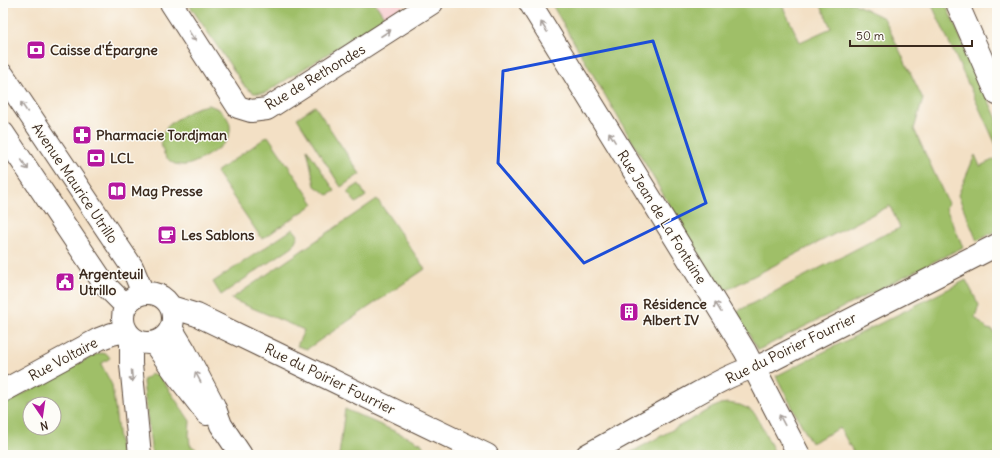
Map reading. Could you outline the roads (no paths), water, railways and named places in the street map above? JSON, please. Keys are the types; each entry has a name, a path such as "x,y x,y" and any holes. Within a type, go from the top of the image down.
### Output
{"street":[{"name":"Rue de Rethondes","path":"171,3 238,107 251,111 267,109 432,3"},
{"name":"Rue Jean de La Fontaine","path":"530,3 745,351 799,455"},
{"path":"957,3 997,94"},
{"name":"Avenue Maurice Utrillo","path":"3,75 132,267 134,300"},
{"path":"3,133 105,284 134,300"},
{"name":"Rue du Poirier Fourrier","path":"587,455 732,375 764,364 997,244"},
{"path":"150,293 158,295 164,299 171,307 173,320 171,328 161,340 154,343 146,344 138,342 129,334 123,323 123,314 134,300 150,293"},
{"name":"Rue du Poirier Fourrier","path":"171,307 197,315 487,455"},
{"path":"171,328 214,406 220,425"},
{"name":"Rue Voltaire","path":"3,391 99,339 112,334 129,334"},
{"path":"129,334 140,455"},
{"path":"154,343 205,412 220,425 241,455"}],"place":[{"name":"Caisse d'Épargne","path":"36,50"},
{"name":"Pharmacie Tordjman","path":"82,135"},
{"name":"LCL","path":"96,158"},
{"name":"Mag Presse","path":"117,191"},
{"name":"Les Sablons","path":"167,235"},
{"name":"Argenteuil Utrillo","path":"65,282"},
{"name":"Résidence Albert IV","path":"629,312"}]}
